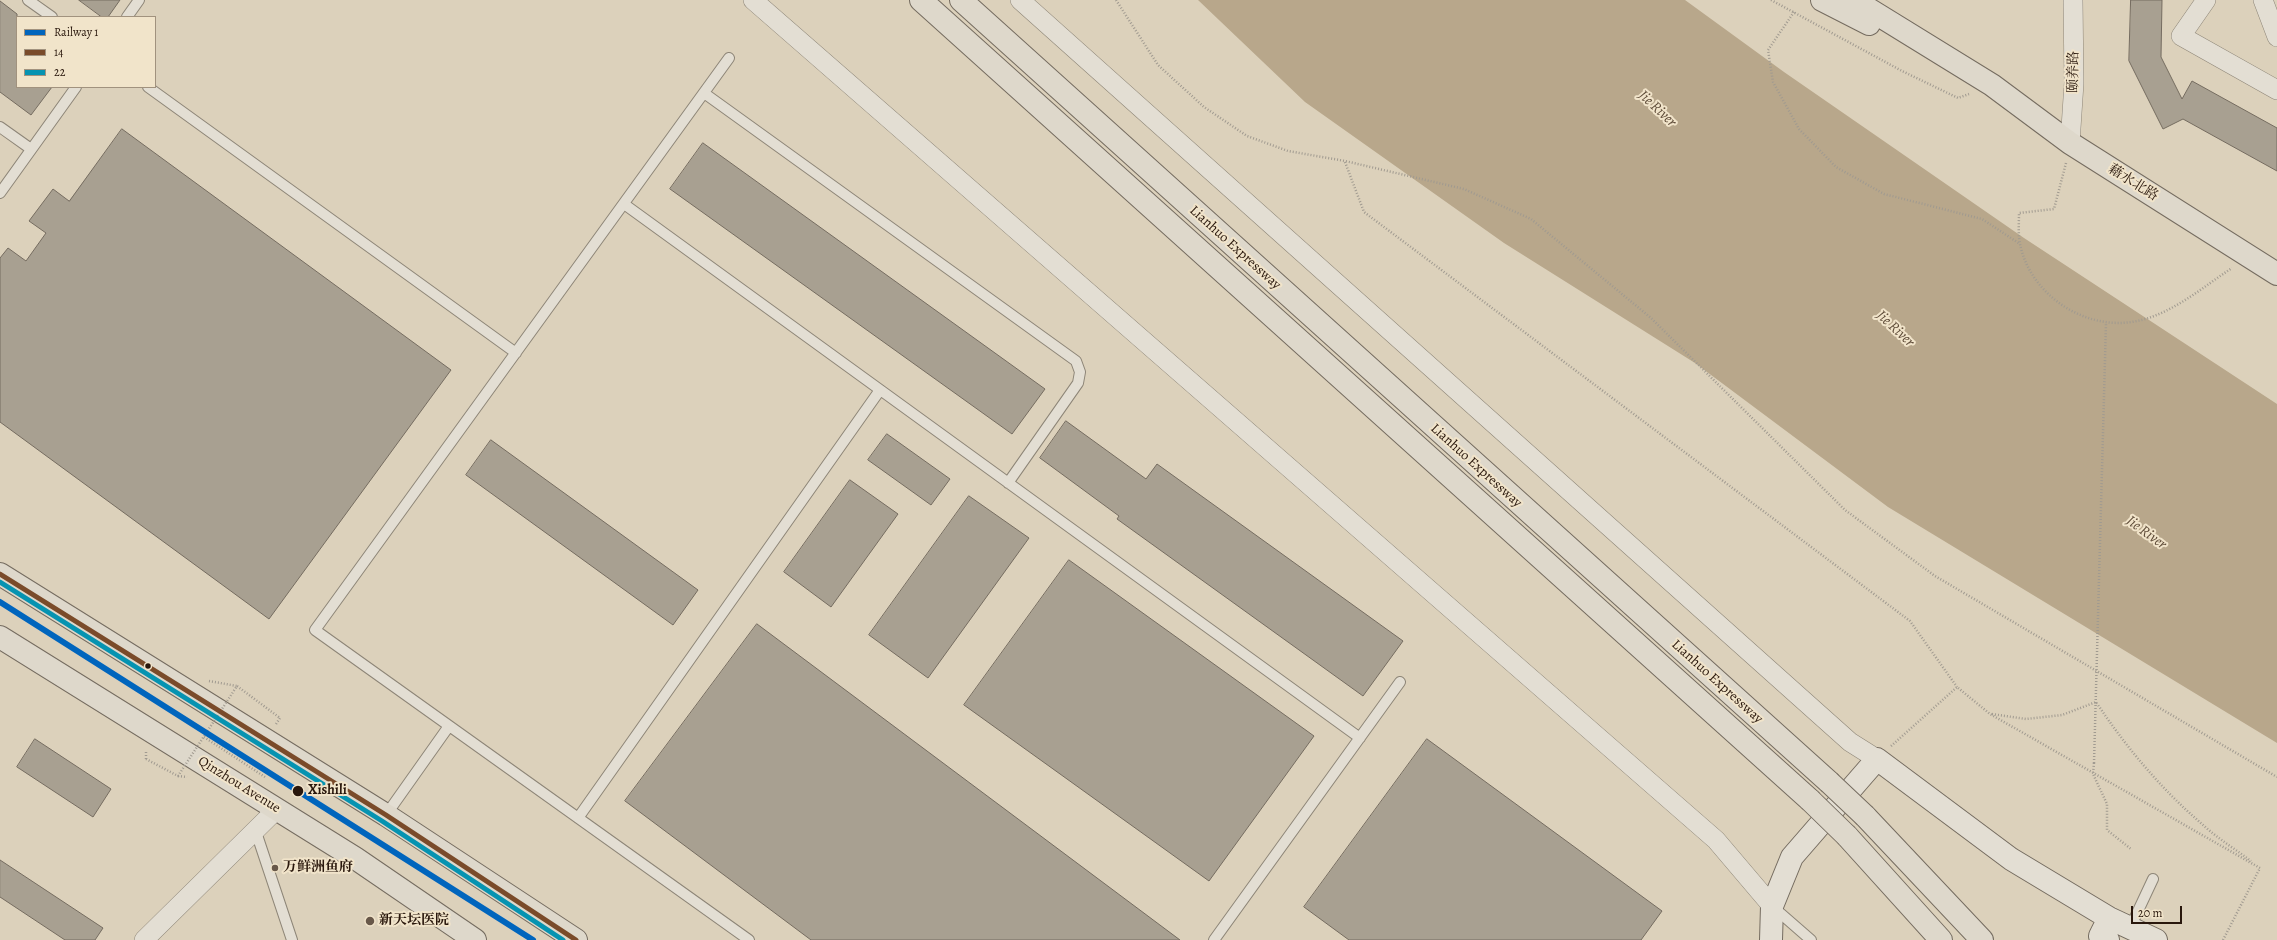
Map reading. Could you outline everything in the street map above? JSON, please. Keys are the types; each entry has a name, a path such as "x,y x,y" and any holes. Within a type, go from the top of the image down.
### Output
{"main road":[{"name":"Lianhuo Expressway","path":"921,0 1810,800 1847,836 1941,940"},
{"name":"Lianhuo Expressway","path":"961,0 1829,782 1865,816 1982,940"},
{"name":"藉水北路","path":"1822,0 1992,85"},
{"name":"藉水北路","path":"1854,0 1992,85 2070,143 2277,274"},
{"path":"0,574 386,816 576,940"},
{"name":"Qinzhou Avenue","path":"0,637 355,858 475,940"}],"street":[{"path":"753,0 1716,840 1772,906"},
{"path":"1020,0 1850,742 1877,759 2011,859 2109,918 2156,940"},
{"name":"颐养路","path":"2070,143 2074,83 2073,0"},
{"path":"2206,0 2181,36 2277,90"},
{"path":"2263,0 2277,37"},
{"path":"1771,940 1772,906 1792,857 1877,759"},
{"path":"144,940 277,809"},
{"path":"2108,940 2100,936 2109,918"}],"lane":[{"path":"28,0 51,16"},
{"path":"128,16 139,0"},
{"path":"729,58 315,630 749,940"},
{"path":"0,193 75,88"},
{"path":"149,88 516,353"},
{"path":"704,93 1076,361 1080,372 1078,383 1008,483"},
{"path":"0,127 31,149"},
{"path":"624,204 1360,738"},
{"path":"578,818 880,390"},
{"path":"1214,940 1400,682"},
{"path":"386,816 449,726"},
{"path":"255,829 292,940"},
{"path":"2130,928 2153,879"},
{"path":"1772,906 1811,940"}],"path":[{"path":"1116,0 1158,65 1216,115 1247,136 1288,151 1345,161 1464,188 1530,219 1651,318 1846,510 1934,576 2277,777"},
{"path":"1771,0 1902,71 1958,98 1992,85"},
{"path":"1794,12 1768,50 1773,82 1798,129 1836,167 1884,194 1982,219 2020,244"},
{"path":"2070,143 2054,209 2018,213 2020,244 2031,273 2050,297 2076,314 2106,323 2137,322 2166,311 2250,257"},
{"path":"1345,161 1364,212 1910,621 1957,687 1990,714 2260,868"},
{"path":"2106,323 2093,774 2107,804 2107,830 2131,849"},
{"path":"146,759 178,776 237,686 280,718"},
{"path":"1877,759 1957,687"},
{"path":"1990,714 2026,719 2062,715 2096,702"},
{"path":"2096,702 2122,742 2153,776 2202,824 2260,868"},
{"path":"204,737 265,777"},
{"path":"2223,940 2260,868"}],"water":[{"name":"Jie River","path":"1198,0 1685,0 1784,72 2024,238 2277,404 2277,743 1888,507 1695,363 1504,243 1305,102"}],"building":[{"path":"79,0 120,0 109,16 101,16"},
{"path":"2131,0 2162,0 2161,57 2182,99 2192,81 2277,128 2277,171 2183,119 2163,129 2129,61"},
{"path":"0,1 17,14 16,88 51,88 31,115 0,92"},
{"path":"122,129 451,370 269,619 0,422 0,258 8,248 26,261 46,233 29,221 53,189 69,201"},
{"path":"703,143 1045,389 1012,434 670,189"},
{"path":"1066,421 1146,479 1157,464 1403,641 1363,696 1117,519 1119,516 1040,458"},
{"path":"887,434 950,479 931,505 868,460"},
{"path":"491,440 698,590 673,625 466,475"},
{"path":"850,480 898,514 831,607 784,572"},
{"path":"969,496 1029,538 928,678 869,635"},
{"path":"1069,560 1314,736 1209,881 964,705"},
{"path":"757,624 1180,940 811,940 625,801"},
{"path":"35,739 111,789 93,817 17,767"},
{"path":"1427,739 1662,911 1641,940 1349,940 1304,907"},
{"path":"0,860 103,928 95,940 65,940 0,897"}],"rail line":[{"name":"1","path":"0,602 533,940"}],"transit line":[{"name":"14","path":"0,574 386,815 576,940"},
{"name":"22","path":"0,582 382,821 563,940"}],"place":[{"name":"Xishili","path":"298,791"},
{"name":"万鲜洲鱼府","path":"275,868"},
{"name":"新天坛医院","path":"370,921"}]}
